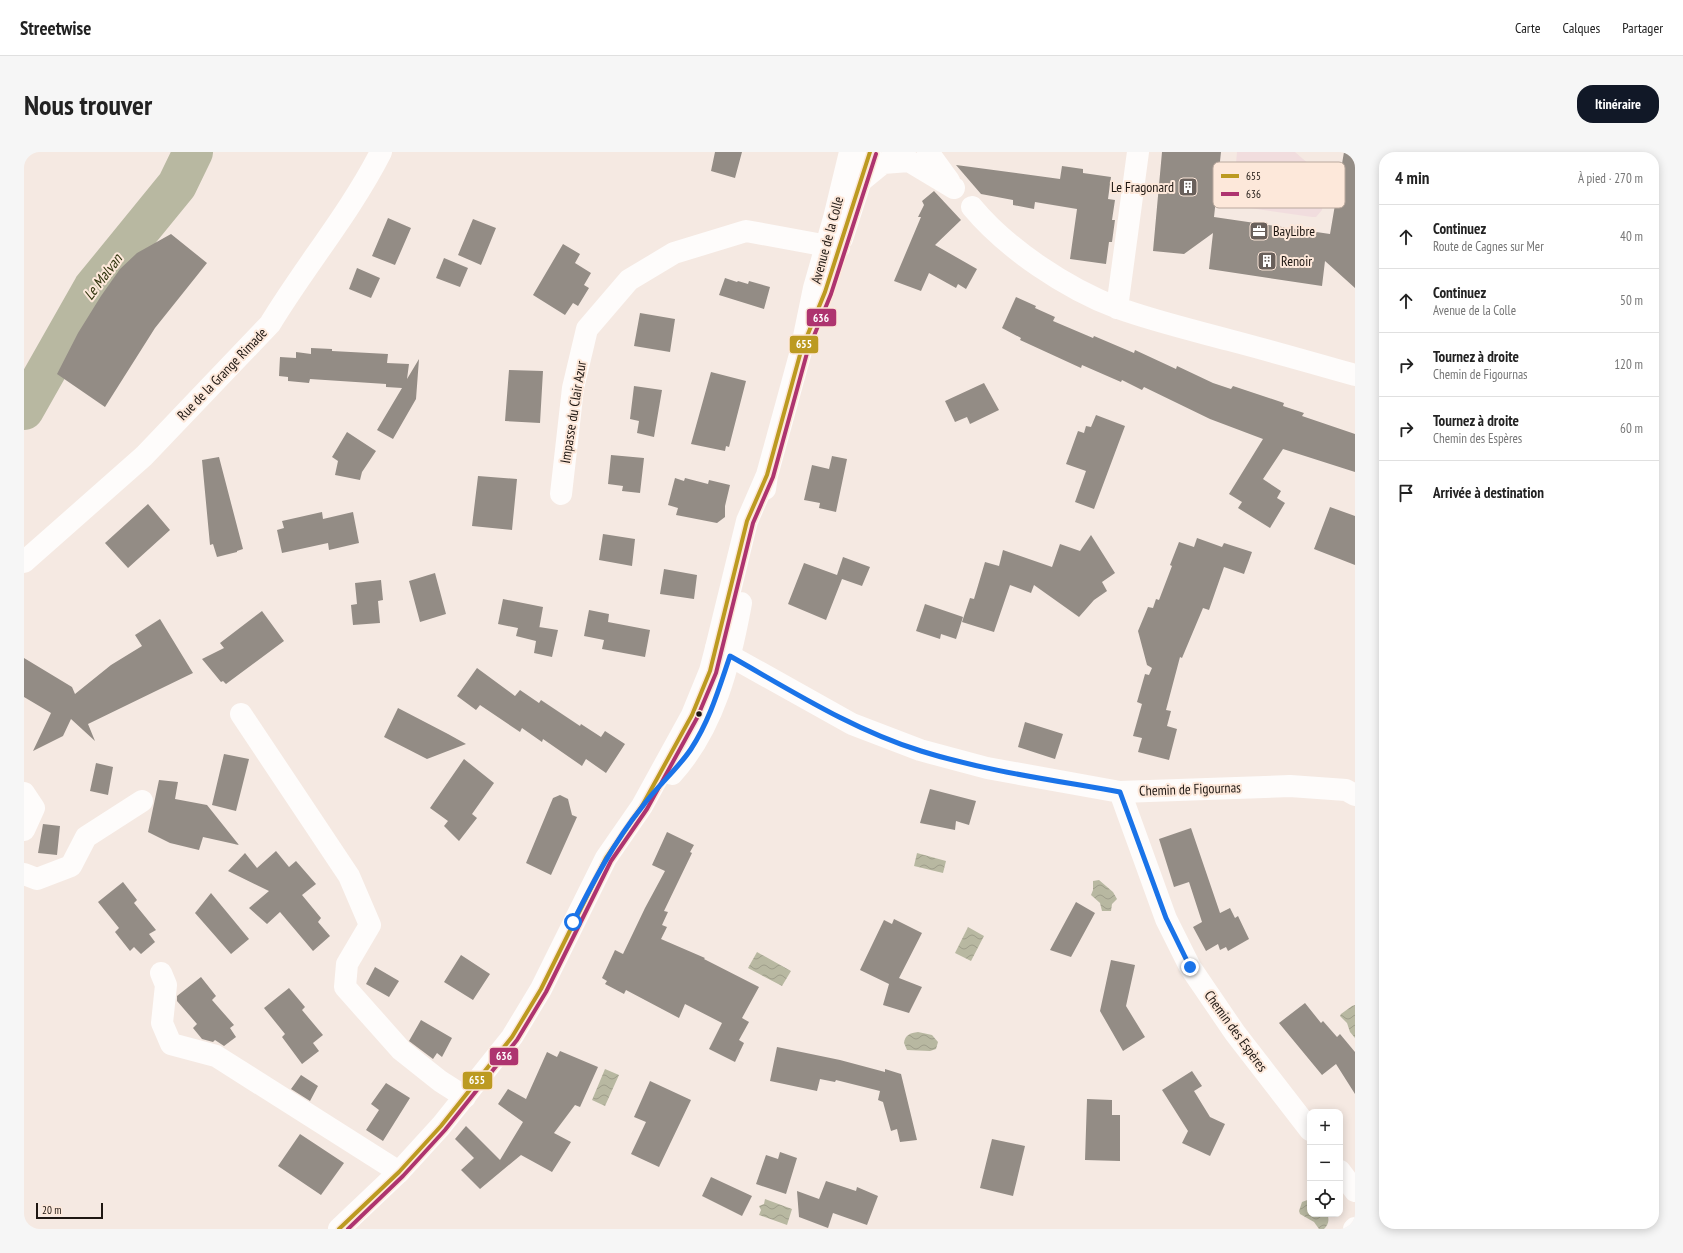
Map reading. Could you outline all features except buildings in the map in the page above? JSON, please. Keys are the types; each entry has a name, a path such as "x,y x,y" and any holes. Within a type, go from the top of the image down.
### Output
{"street":[{"name":"Rue de la Grange Rimade","path":"24,562 144,456 270,324 285,299 369,176 381,152"},
{"name":"Avenue de la Colle","path":"340,1228 399,1172 441,1126 512,1036 541,989 606,858 642,806 692,715 710,671 723,652 747,572 759,523 767,475 801,351 826,292 850,152"},
{"name":"Avenue de la Colle","path":"833,246 861,181 870,152"},
{"path":"861,181 883,163 909,161 954,188 928,152"},
{"path":"1117,308 1138,152"},
{"path":"972,207 1007,243 1034,262 1080,291 1117,308 1156,321 1355,375"},
{"name":"Impasse du Clair Azur","path":"561,494 573,388 587,329 630,280 674,253 746,231 833,246"},
{"name":"Chemin de Figournas","path":"723,652 852,724 920,750 987,768 1120,792 1290,786 1346,790 1355,795"},
{"path":"241,714 348,876 370,925 347,964 345,988 401,1050 440,1081 465,1097"},
{"name":"Chemin des Espères","path":"1120,792 1166,918 1190,967 1235,1033 1307,1126"},
{"path":"24,794 34,808 24,830"},
{"path":"24,874 37,879 71,866 86,837 142,801"},
{"path":"161,973 166,985 162,1023 171,1044 216,1056 399,1172"},
{"path":"1343,1175 1355,1191"}],"shaded area":[{"path":"1237,152 1295,152 1306,162 1236,162"},
{"path":"1250,208 1322,208 1316,217"}],"water":[{"path":"917,853 946,861 943,873 914,866"},
{"path":"1099,880 1113,892 1117,899 1112,904 1111,911 1102,911 1100,903 1091,895 1093,890 1093,881"},
{"path":"968,927 984,936 971,961 955,953"},
{"path":"757,952 791,971 782,986 748,968"},
{"path":"1355,1005 1355,1038 1350,1032 1347,1023 1340,1016"},
{"path":"918,1032 932,1035 938,1042 936,1049 930,1051 907,1050 904,1043 905,1038 910,1034"},
{"path":"605,1069 619,1075 605,1106 592,1100"},
{"path":"765,1199 792,1209 787,1225 759,1215 761,1210 759,1206 764,1204"},
{"path":"1307,1200 1307,1217 1328,1217 1327,1226 1324,1229 1319,1229 1314,1222 1300,1214 1299,1211 1302,1202"}],"waterway":[{"name":"Le Malvan","path":"24,410 93,288 177,185 193,152"}],"transit line":[{"name":"655","path":"339,1229 399,1172 441,1126 512,1037 541,989 606,858 642,806 692,715 710,671 747,521 767,475 801,351 825,292 870,152"},
{"name":"636","path":"348,1229 403,1176 445,1130 517,1040 546,992 611,861 647,809 697,718 716,673 753,523 773,477 807,353 831,294 876,154"}],"place":[{"name":"Le Fragonard","path":"1188,187"},
{"name":"BayLibre","path":"1259,231"},
{"name":"Renoir","path":"1267,261"}],"route":[{"path":"573,922 606,858 642,806 674,772 691,749 713,708 730,656 852,724 920,750 987,768 1120,792 1166,918 1190,967"}]}
